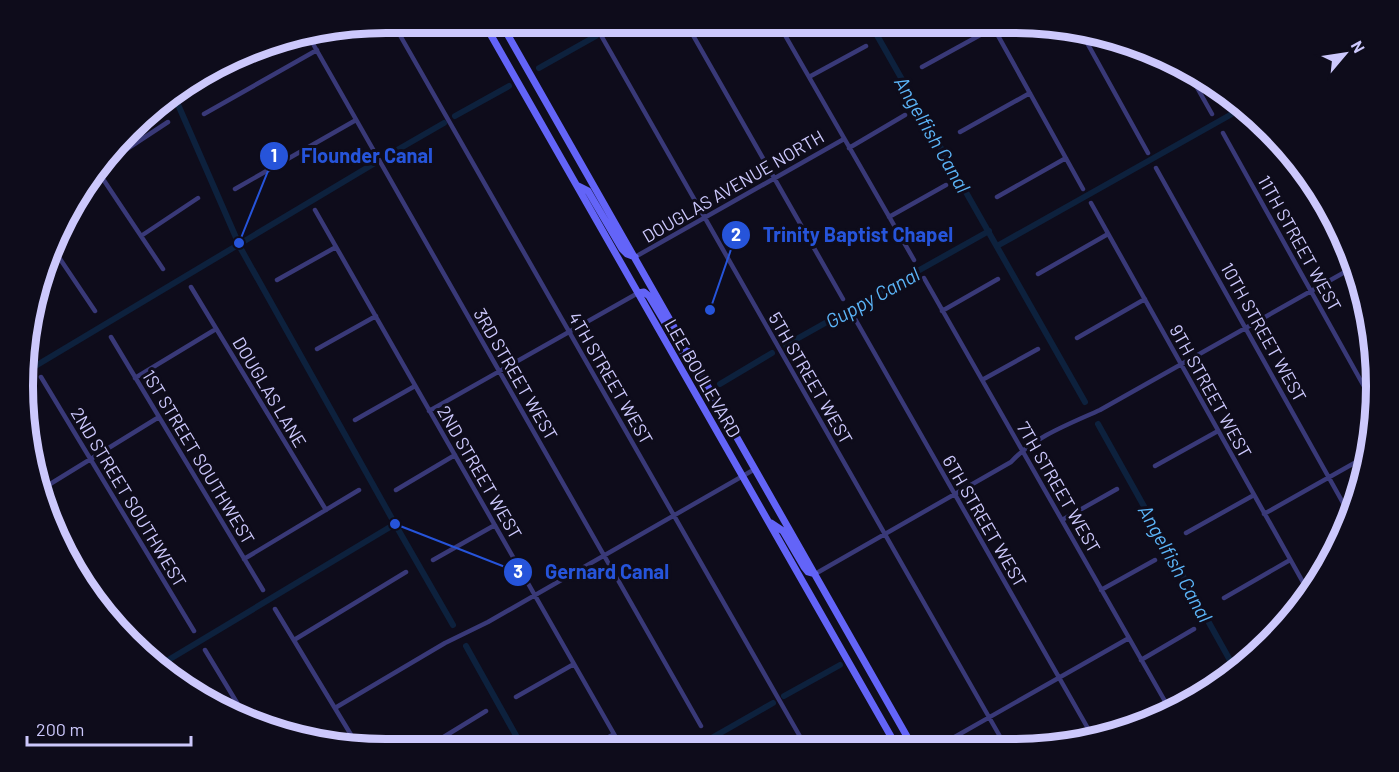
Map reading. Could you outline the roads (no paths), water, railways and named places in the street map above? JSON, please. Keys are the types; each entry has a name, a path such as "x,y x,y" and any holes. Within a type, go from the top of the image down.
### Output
{"main road":[{"name":"LEE BOULEVARD","path":"490,33 892,739"},
{"name":"LEE BOULEVARD","path":"507,33 908,739"},
{"path":"576,184 588,191 622,249 635,257"},
{"path":"638,293 644,292 649,296 686,358 695,364"},
{"path":"768,522 783,531 804,567 808,572 815,574"}],"street":[{"name":"4TH STREET WEST","path":"399,33 801,739"},
{"name":"5TH STREET WEST","path":"600,33 1001,739"},
{"path":"692,33 843,299"},
{"path":"784,33 914,261"},
{"path":"922,67 979,33"},
{"path":"996,33 1083,189"},
{"name":"3RD STREET WEST","path":"311,41 701,726"},
{"path":"1086,41 1148,153"},
{"path":"810,77 866,45"},
{"path":"204,114 316,50"},
{"path":"1194,83 1212,114"},
{"path":"960,132 1030,93"},
{"name":"DOUGLAS AVENUE NORTH","path":"849,148 905,115"},
{"path":"236,189 356,120"},
{"path":"120,154 168,122"},
{"name":"11TH STREET WEST","path":"1223,132 1366,390"},
{"name":"DOUGLAS AVENUE NORTH","path":"635,257 844,139"},
{"path":"997,197 1066,158"},
{"name":"10TH STREET WEST","path":"1156,168 1345,506"},
{"path":"102,176 163,269"},
{"path":"889,217 946,185"},
{"path":"141,236 198,198"},
{"name":"9TH STREET WEST","path":"1091,203 1305,585"},
{"name":"2ND STREET WEST","path":"315,210 617,739"},
{"path":"1038,274 1108,234"},
{"path":"277,280 336,246"},
{"path":"58,256 94,311"},
{"path":"815,574 1011,462 1022,450 1075,420 1100,410 1149,383 1346,271"},
{"name":"7TH STREET WEST","path":"924,278 1167,704"},
{"path":"942,311 998,279"},
{"name":"DOUGLAS LANE","path":"191,287 326,510"},
{"path":"429,411 638,293"},
{"path":"1077,338 1145,299"},
{"path":"317,349 376,316"},
{"name":"6TH STREET WEST","path":"854,317 1089,730"},
{"path":"135,378 216,329"},
{"name":"1ST STREET SOUTHWEST","path":"111,337 263,590"},
{"path":"982,381 1038,349"},
{"name":"2ND STREET SOUTHWEST","path":"41,377 194,631"},
{"path":"356,420 415,386"},
{"path":"48,485 159,417"},
{"path":"1155,466 1218,431"},
{"path":"396,490 455,455"},
{"path":"1264,514 1357,462"},
{"path":"335,708 755,469"},
{"path":"1062,520 1117,489"},
{"path":"244,559 359,490"},
{"path":"1186,533 1254,495"},
{"path":"433,560 495,525"},
{"path":"1101,590 1155,560"},
{"path":"1224,598 1290,560"},
{"path":"294,640 406,572"},
{"path":"274,609 352,737"},
{"path":"1141,660 1194,629"},
{"path":"951,739 1128,638"},
{"path":"205,650 240,707"},
{"path":"516,697 574,664"},
{"path":"439,739 486,711"},
{"path":"605,739 614,734"}],"waterway":[{"name":"Angelfish Canal","path":"876,33 1085,402"},
{"path":"539,68 596,36"},
{"path":"455,116 509,86"},
{"path":"177,102 241,249 453,625"},
{"path":"997,246 1235,112"},
{"path":"385,157 444,123"},
{"path":"34,367 375,163"},
{"name":"Guppy Canal","path":"786,345 989,231"},
{"name":"Guppy Canal","path":"720,384 772,353"},
{"name":"Angelfish Canal","path":"1098,424 1232,663"},
{"path":"166,662 395,524"},
{"path":"466,646 518,739"},
{"path":"784,696 840,665"},
{"path":"710,739 773,703"}],"place":[{"name":"Flounder Canal","path":"239,243"},
{"name":"Trinity Baptist Chapel","path":"710,310"},
{"name":"Gernard Canal","path":"395,524"}]}
